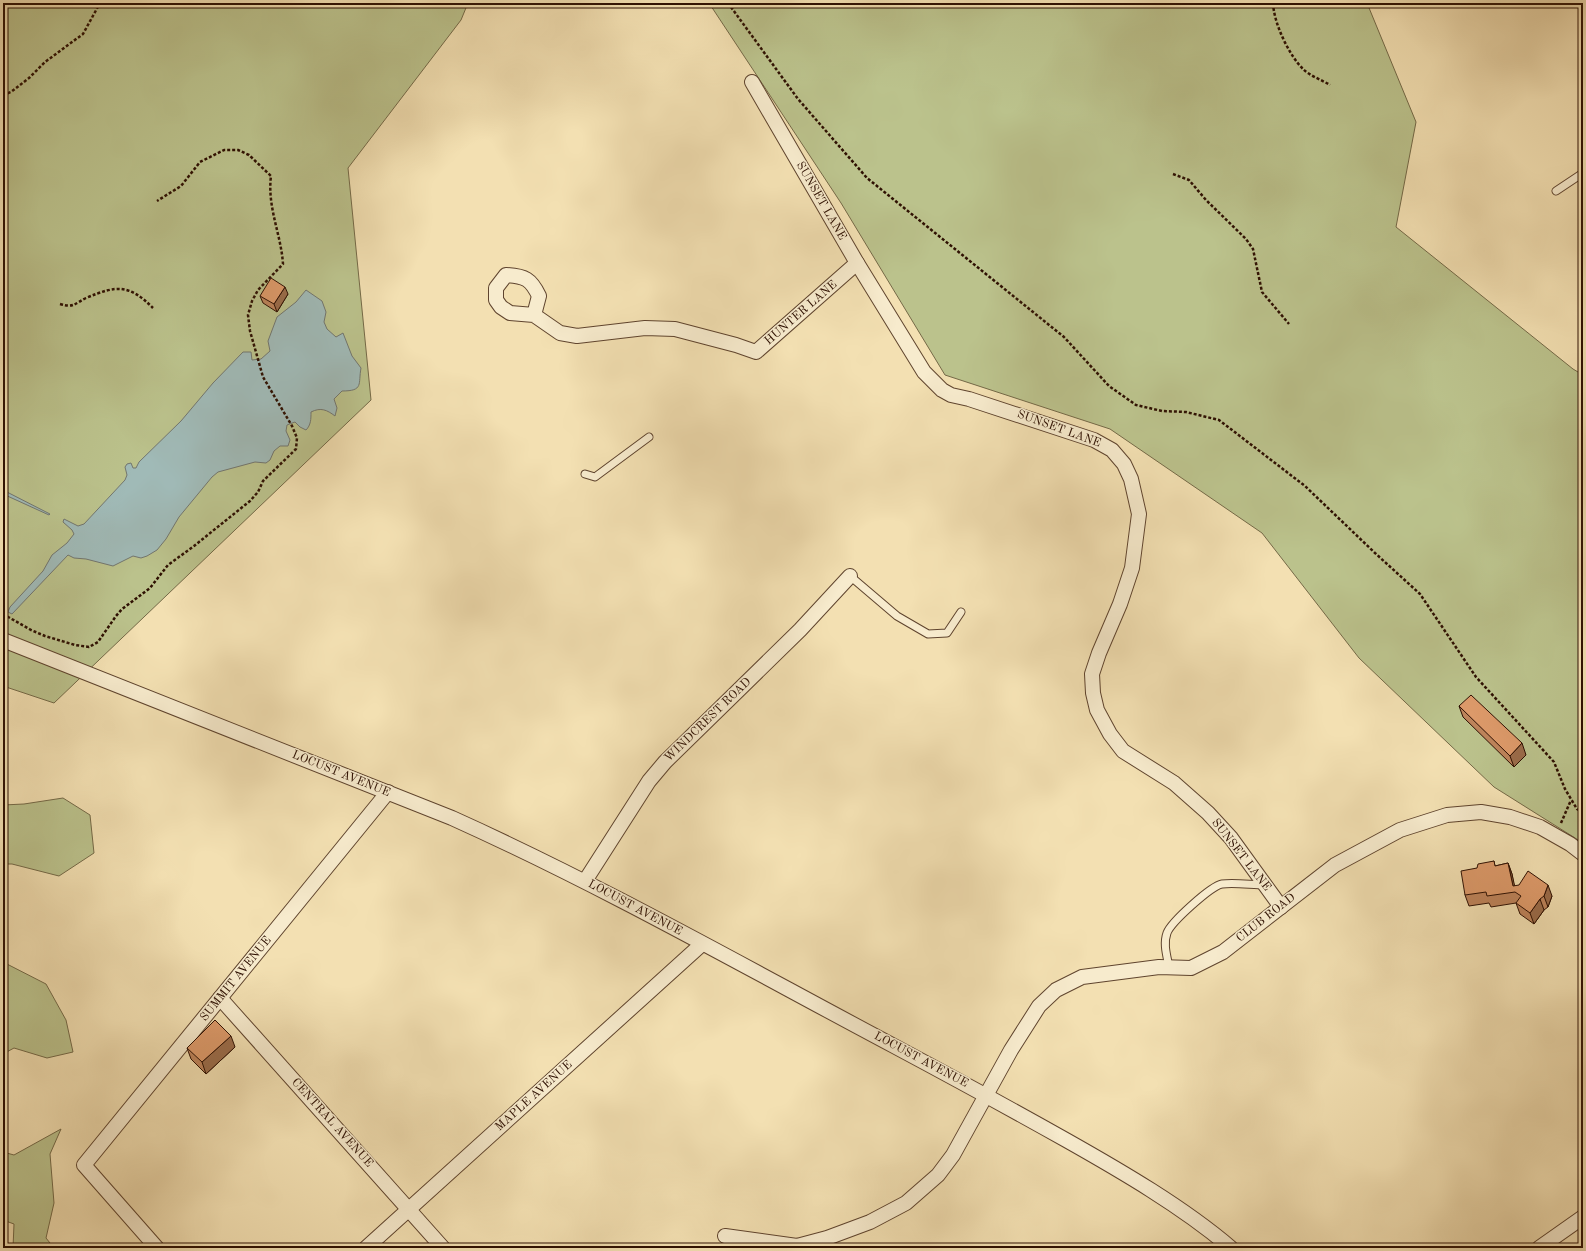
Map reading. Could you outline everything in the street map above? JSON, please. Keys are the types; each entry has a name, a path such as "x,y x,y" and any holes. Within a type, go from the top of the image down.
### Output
{"street":[{"name":"SUNSET LANE","path":"752,82 857,263 924,372 942,390 951,395 969,399 1094,440 1112,450 1124,464 1131,479 1139,514 1137,536 1130,575 1092,674 1093,693 1097,710 1110,734 1123,751 1174,783 1208,813 1231,838 1281,907"},
{"name":"HUNTER LANE","path":"534,315 560,333 577,336 645,328 675,330 736,345 756,352 857,263"},
{"name":"WINDCREST ROAD","path":"585,881 649,781 665,762 800,630 850,576"},
{"name":"LOCUST AVENUE","path":"3,640 388,792 500,839 585,881 987,1096 1121,1171 1184,1212 1229,1247"},
{"name":"SUMMIT AVENUE","path":"157,1248 84,1165 388,792"},
{"name":"CLUB ROAD","path":"725,1236 797,1246 827,1238 870,1222 906,1203 938,1175 953,1155 987,1096 1011,1050 1039,1006 1056,990 1082,977 1159,967 1191,968 1223,952 1341,862 1400,830 1447,815 1481,812 1510,817 1540,827 1570,844 1583,854"},
{"name":"MAPLE AVENUE","path":"366,1248 702,944"},
{"name":"CENTRAL AVENUE","path":"220,998 443,1248"},
{"path":"1539,1248 1583,1217"}],"lane":[{"path":"1556,191 1583,173"},
{"path":"585,474 595,477 649,437"},
{"path":"850,576 897,616 928,634 947,633 961,612"},
{"path":"1169,967 1165,941 1168,932 1176,919 1220,884 1265,885"}],"path":[{"path":"3,95 11,92 29,78 45,62 83,34 100,3"},
{"path":"728,3 798,99 867,178 1064,337 1109,386 1136,405 1162,411 1186,412 1219,420 1305,486 1420,594 1476,677 1554,762 1565,789 1577,809 1583,813"},
{"path":"1272,3 1273,12 1293,57 1305,71 1330,85"},
{"path":"3,614 31,630 75,645 89,647 98,642 122,608 150,588 168,565 190,550 250,501 267,477 296,449 297,438 292,426 263,377 250,331 248,316 252,301 263,284 283,264 282,251 271,206 269,188 271,176 249,155 238,150 224,150 200,162 181,186 157,201"},
{"path":"1173,174 1189,180 1206,200 1246,239 1253,249 1262,292 1289,324"},
{"path":"60,304 70,307 101,292 123,288 134,292 153,308"},
{"path":"1555,835 1572,800"}],"green space":[{"path":"3,3 468,3 461,20 348,168 371,400 54,703 3,686"},
{"path":"709,3 1367,3 1416,122 1396,227 1573,369 1583,375 1583,843 1494,787 1359,658 1262,533 1110,429 945,375 841,203"},
{"path":"63,798 90,815 94,853 59,876 12,864 3,864 3,805 24,804"},
{"path":"3,962 46,984 66,1020 73,1052 47,1058 14,1048 3,1054"},
{"path":"61,1129 50,1154 54,1203 46,1238 54,1248 13,1248 14,1224 3,1220 3,1152 14,1155"}],"water":[{"path":"306,290 322,301 326,312 324,322 327,329 336,337 343,333 352,356 361,368 359,386 354,390 342,391 334,399 337,408 335,416 324,410 311,412 310,424 306,430 295,422 287,425 286,431 290,440 288,446 280,446 274,451 270,460 266,463 255,462 218,472 212,477 179,517 166,539 157,550 147,556 141,558 133,556 113,566 86,559 74,558 68,555 12,614 8,612 10,607 43,571 52,555 67,543 74,534 72,530 63,522 64,519 78,526 84,524 125,480 127,475 125,467 127,464 131,463 133,468 136,468 139,462 181,421 213,383 243,352 251,352 252,360 261,359 270,351 268,341 277,317 296,302"},
{"path":"3,490 50,514 49,515 3,494"}],"building":[{"path":"1578,3 1583,3 1583,30 1582,30"},
{"path":"271,278 285,287 274,304 260,296"},
{"path":"1471,695 1522,743 1510,756 1459,706"},
{"path":"1494,861 1495,866 1508,863 1513,886 1519,885 1528,871 1548,885 1544,896 1530,913 1516,903 1521,896 1515,892 1487,896 1486,892 1465,895 1461,871 1477,868 1478,864"},
{"path":"215,1020 231,1036 202,1062 187,1048"}]}
